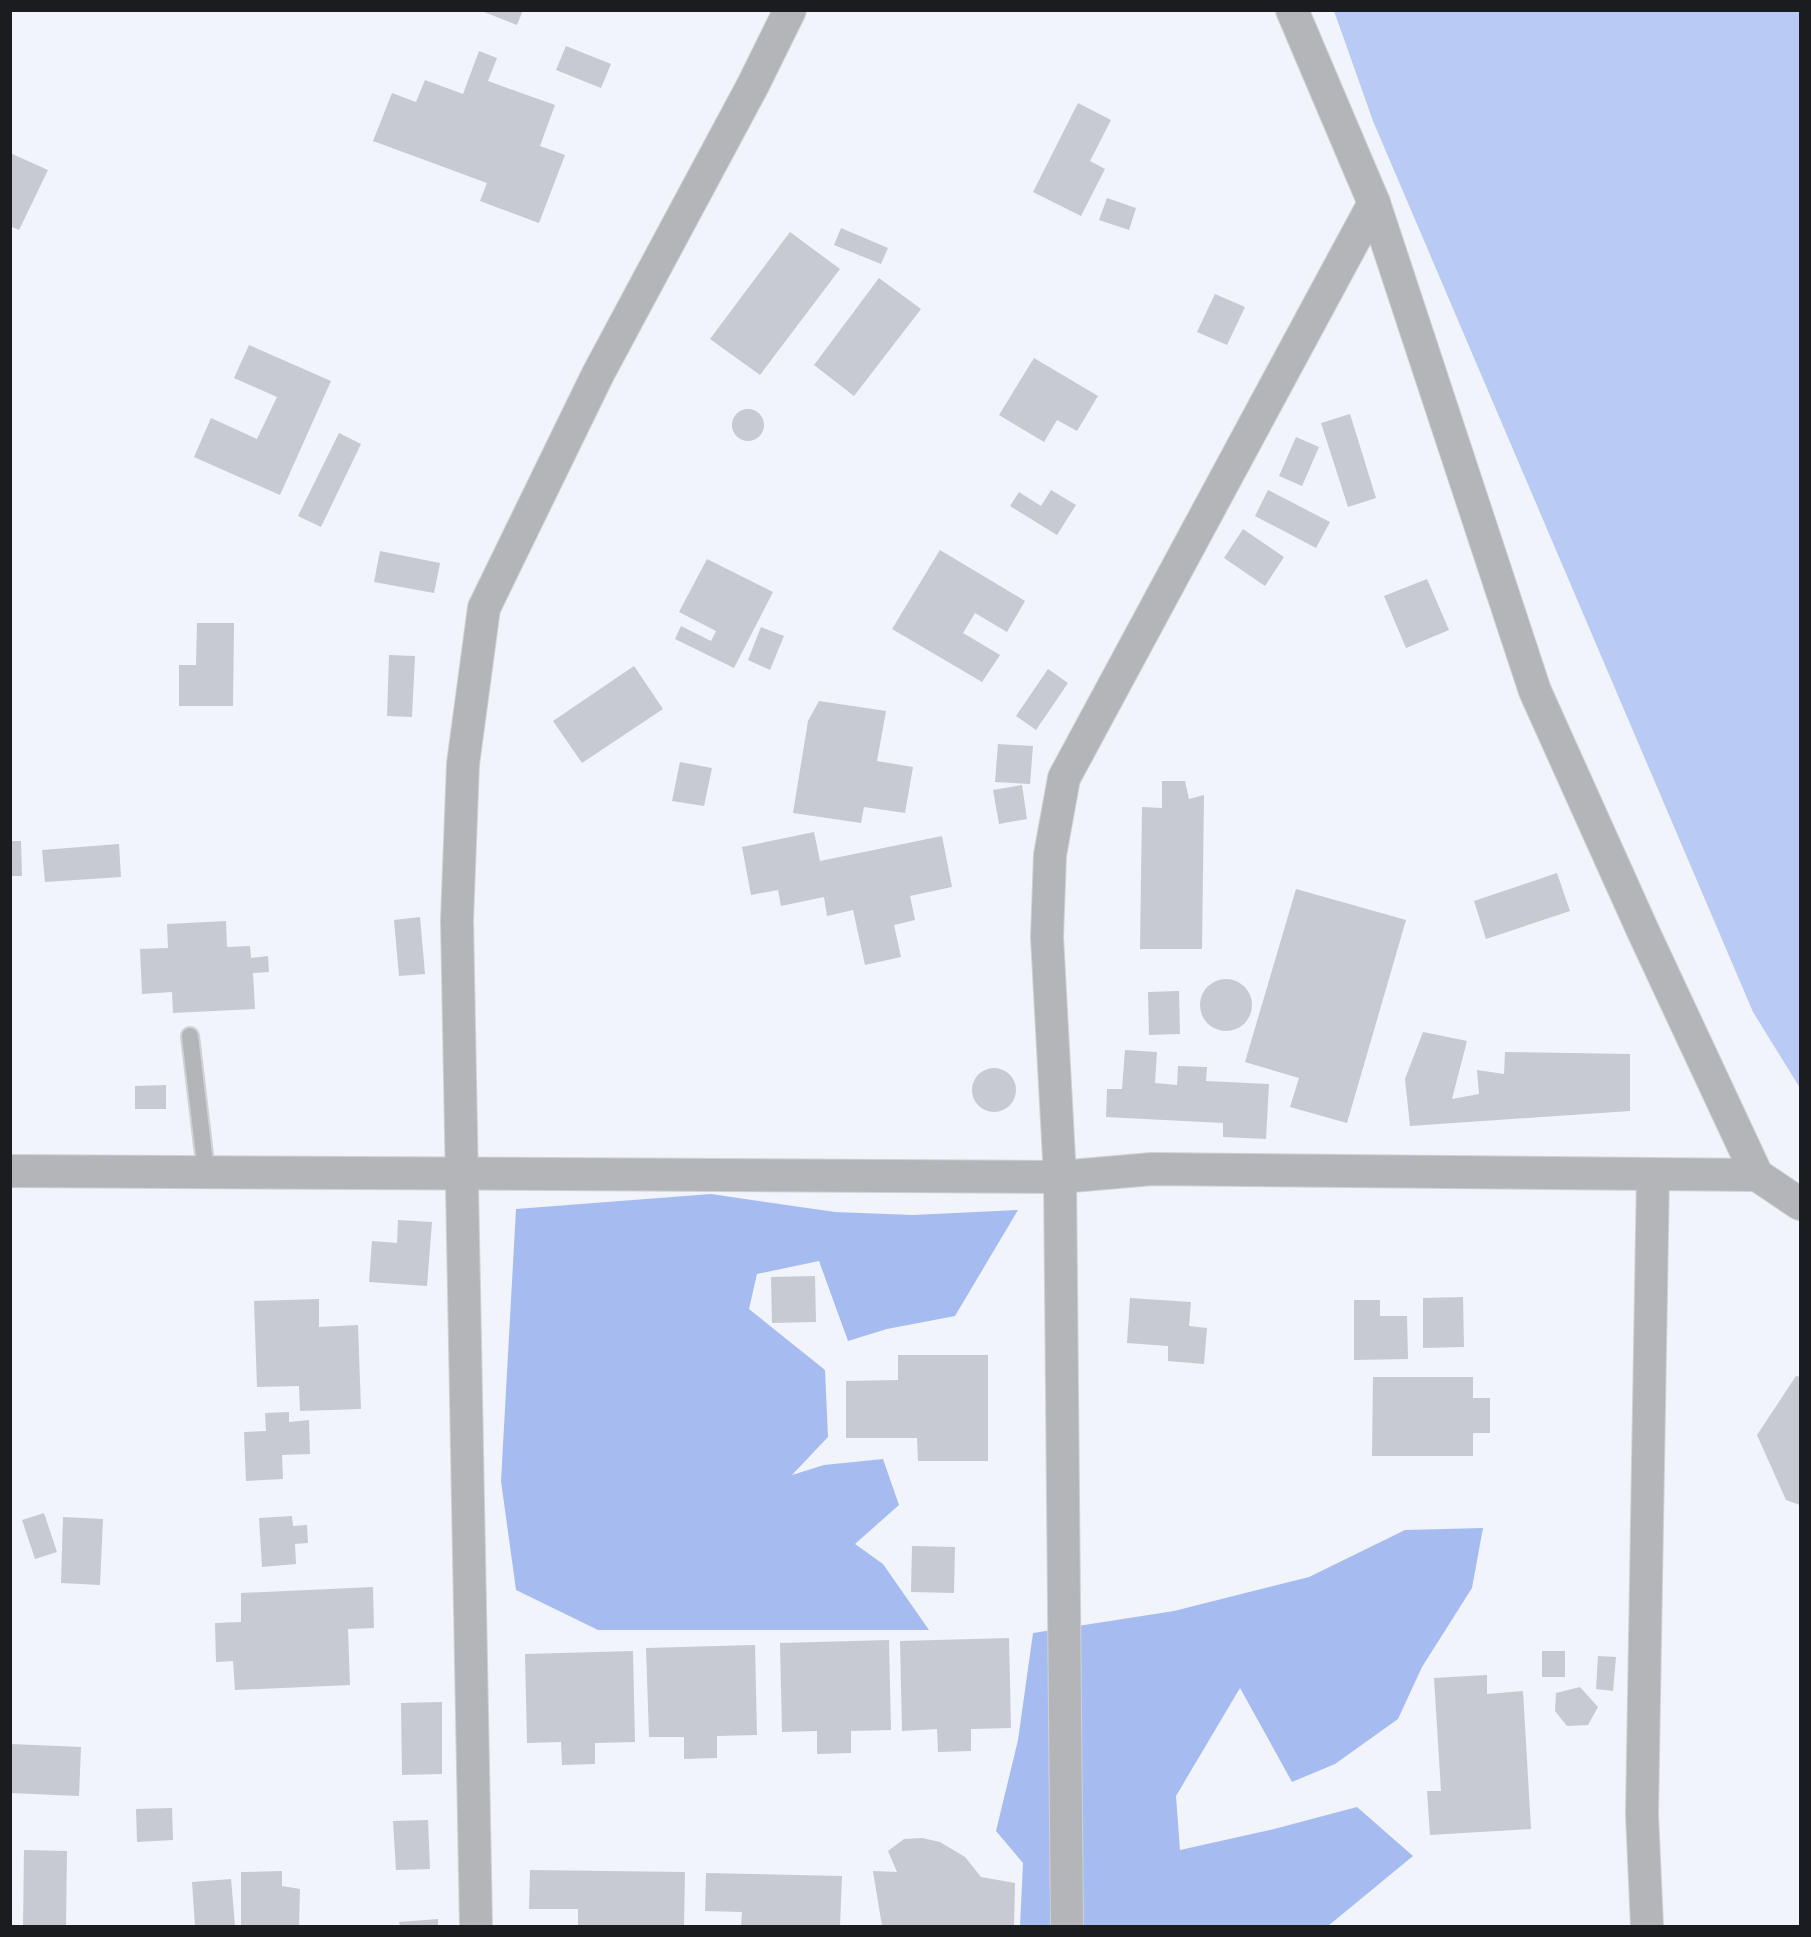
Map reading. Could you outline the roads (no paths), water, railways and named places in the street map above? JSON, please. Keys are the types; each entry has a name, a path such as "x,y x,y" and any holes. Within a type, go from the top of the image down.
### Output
{"street":[{"path":"476,1926 457,920 463,764 484,608 598,374 753,85 790,10"},
{"path":"1292,10 1374,203 1535,691 1643,931 1757,1175 1800,1204"},
{"path":"1067,1926 1060,1177 1047,937 1050,855 1064,778 1374,203"},
{"path":"10,1171 1060,1177 1152,1169 1757,1175"},
{"path":"1647,1926 1642,1814 1653,1173"}],"lane":[{"path":"190,1036 206,1172"}]}
